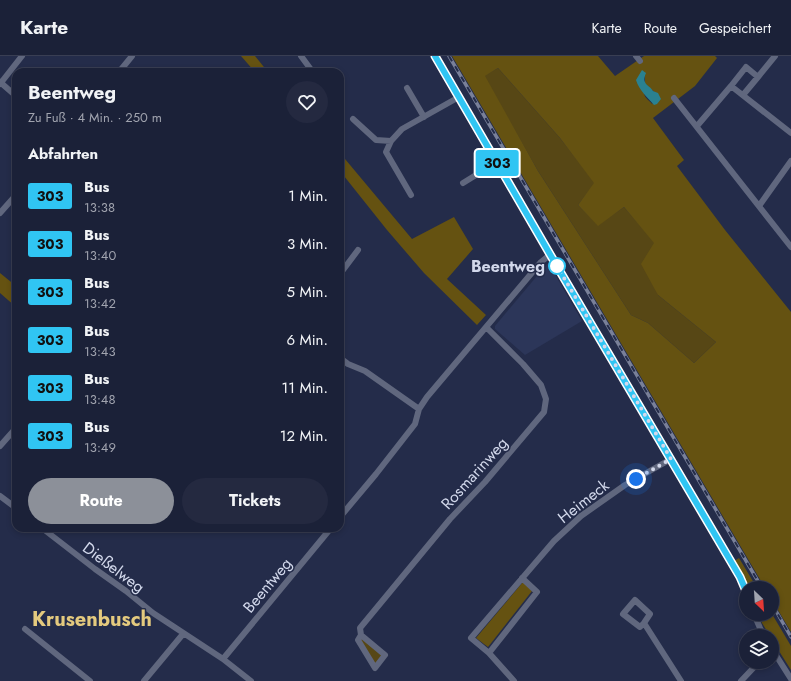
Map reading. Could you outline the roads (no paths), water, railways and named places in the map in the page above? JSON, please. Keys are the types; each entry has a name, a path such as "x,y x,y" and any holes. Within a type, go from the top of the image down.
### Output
{"street":[{"path":"12,68 22,56"},
{"path":"122,68 132,56"},
{"path":"301,56 310,68"},
{"path":"435,56 742,581"},
{"path":"743,95 775,56"},
{"path":"697,126 746,67 758,77"},
{"path":"12,68 0,83 12,93"},
{"path":"731,86 791,133"},
{"path":"407,88 424,117"},
{"path":"411,195 386,152 391,142 402,129 459,97"},
{"path":"674,98 791,247"},
{"path":"353,119 376,140 391,142"},
{"path":"759,206 791,161"},
{"path":"463,183 497,162"},
{"path":"0,213 12,200"},
{"path":"344,269 358,250"},
{"path":"344,512 415,424 419,409 427,397 541,262 551,254"},
{"name":"Rosmarinweg","path":"361,635 360,628 450,519 485,482 544,412 546,399 541,385 523,364 486,327"},
{"path":"344,361 365,371 419,409"},
{"path":"0,446 12,432"},
{"name":"Heimeck","path":"514,681 489,653 471,638 554,541 581,516 625,485 671,459"},
{"path":"0,496 12,505"},
{"name":"Dießelweg","path":"47,532 153,613 223,659 251,681"},
{"name":"Beentweg","path":"223,659 328,532"},
{"path":"489,653 537,592 522,578"},
{"path":"635,600 650,614 644,623 640,627 624,614 635,600"},
{"path":"644,623 681,681"},
{"path":"25,629 90,681"},
{"path":"144,681 183,634"},
{"path":"361,635 385,655 375,668 358,640 361,635"},
{"path":"779,661 791,679"},
{"path":"741,681 752,669"}],"railway":[{"path":"449,56 758,581"},
{"path":"779,616 791,637"}],"place":[{"name":"Beentweg","path":"557,266"}],"district":[{"name":"Krusenbusch","path":"92,619"}]}
